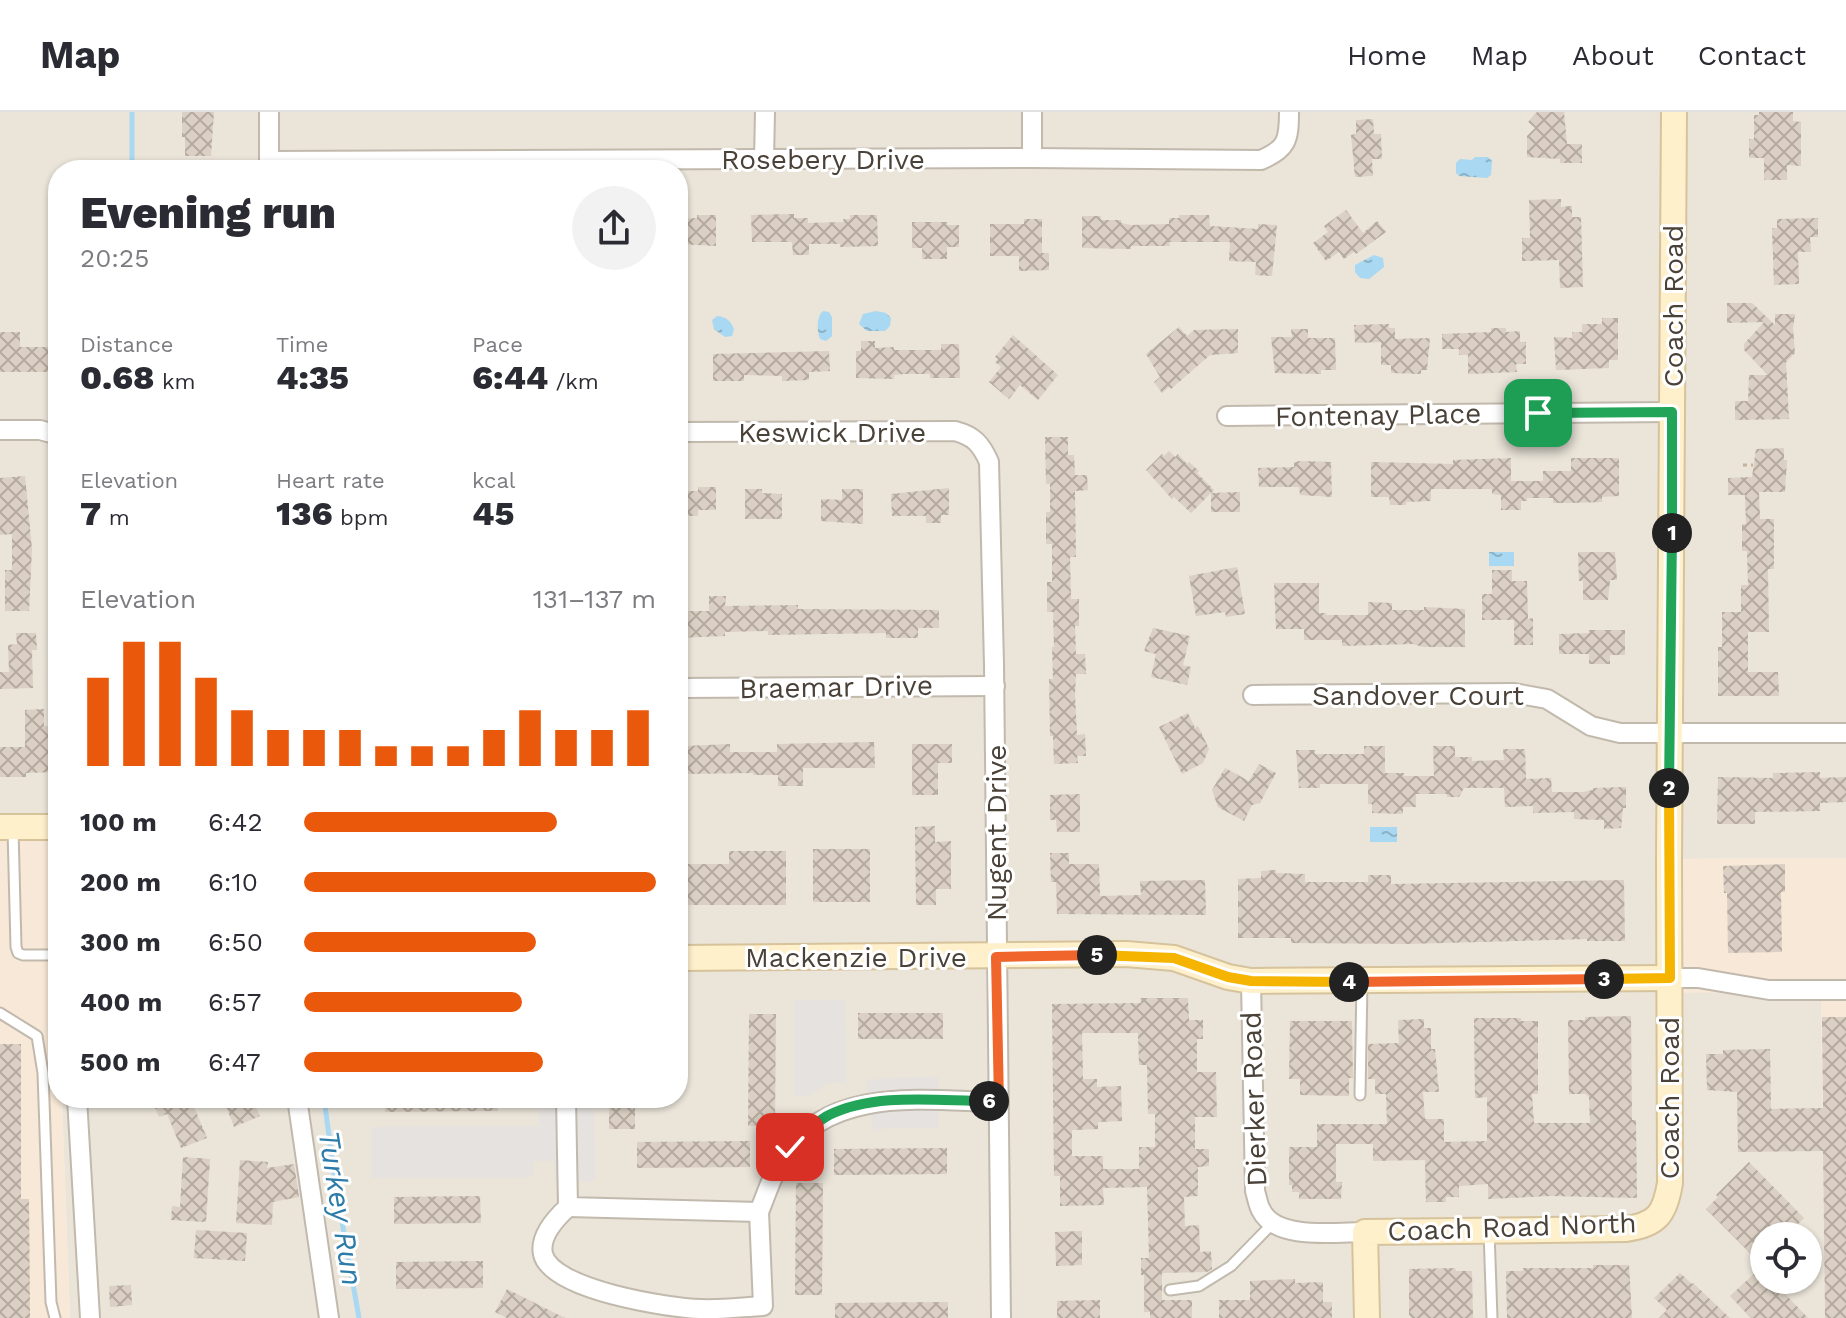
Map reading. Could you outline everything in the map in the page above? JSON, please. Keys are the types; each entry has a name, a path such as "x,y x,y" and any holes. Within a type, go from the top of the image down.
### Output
{"street":[{"path":"269,112 269,160"},
{"path":"764,160 765,112"},
{"path":"1032,112 1032,158"},
{"name":"Rosebery Drive","path":"688,161 1261,160 1279,152 1287,139 1289,112"},
{"name":"Coach Road","path":"1658,1218 1667,1202 1670,1183 1674,112"},
{"name":"Fontenay Place","path":"1227,416 1672,412"},
{"path":"0,430 48,432"},
{"name":"Keswick Drive","path":"688,432 955,431 970,435 981,445"},
{"name":"Nugent Drive","path":"981,445 989,462 991,481 1001,1318"},
{"name":"Braemar Drive","path":"688,688 995,686"},
{"name":"Sandover Court","path":"1253,695 1514,693 1547,699 1599,730 1620,733 1846,733"},
{"path":"6,827 48,827"},
{"name":"Mackenzie Drive","path":"688,958 1149,956 1174,958 1228,977 1251,981 1698,978 1769,990 1846,990"},
{"name":"Dierker Road","path":"1251,981 1255,1191 1262,1213 1278,1228 1300,1232 1365,1232"},
{"path":"566,1108 568,1207 551,1226 543,1244 543,1253 553,1270 587,1287 660,1305 702,1309 763,1306 759,1212 782,1157 807,1130 828,1116 858,1105 889,1101 999,1102"},
{"path":"78,1108 90,1318"},
{"path":"298,1108 329,1318"},
{"path":"568,1207 759,1212"},
{"name":"Coach Road North","path":"1365,1232 1625,1229 1643,1227 1658,1218"},
{"path":"1365,1232 1367,1318"}],"lane":[{"path":"6,827 16,947 18,953 23,955 48,955"},
{"path":"1360,1095 1362,982"},
{"path":"0,1013 37,1036 43,1073 51,1302 55,1318"},
{"path":"1170,1290 1199,1286 1231,1266 1273,1223"},
{"path":"1489,1231 1492,1318"}],"path":[{"path":"1743,465 1753,465"}],"shaded area":[{"path":"0,112 1846,112 1846,858 1667,859 1821,991 1825,1318 70,1318 62,1108 688,1108 688,160 48,160 48,827 0,827"},
{"path":"0,827 48,827 48,1108 62,1108 70,1318 0,1318"},
{"path":"1846,858 1846,1318 1825,1318 1821,992 1668,993 1667,859"},
{"path":"794,1000 845,1000 846,1083 828,1083 809,1096 794,1096"},
{"path":"938,1077 939,1128 886,1128 874,1132 866,1082 880,1078"},
{"path":"539,1108 594,1108 595,1181 555,1182 554,1161 533,1161 533,1177 372,1178 372,1127 539,1126"}],"water":[{"path":"1488,157 1492,161 1491,175 1487,178 1459,176 1456,173 1456,163 1460,159 1472,160"},
{"path":"1374,255 1383,258 1384,267 1369,279 1360,278 1355,272 1355,265"},
{"path":"823,311 829,312 832,317 832,336 826,341 820,339 818,328"},
{"path":"876,311 886,313 891,318 890,326 885,331 867,331 859,324 863,314"},
{"path":"717,316 731,324 734,329 732,336 725,337 714,329 712,320"},
{"path":"1489,552 1514,552 1514,566 1489,566"},
{"path":"1370,827 1397,827 1397,842 1370,842"}],"building":[{"path":"182,112 214,112 211,156 185,156"},
{"path":"1537,112 1564,112 1567,144 1582,144 1582,163 1527,157 1527,136 1535,128 1528,122"},
{"path":"1759,112 1793,112 1793,121 1801,122 1801,166 1787,165 1787,180 1764,180 1764,158 1749,158 1749,139 1754,139 1754,115 1759,115"},
{"path":"1373,119 1374,134 1381,134 1382,159 1372,159 1373,176 1355,177 1351,135 1356,134 1356,120"},
{"path":"1561,199 1561,207 1572,206 1572,217 1581,217 1583,287 1560,288 1559,260 1522,261 1522,238 1530,238 1529,200"},
{"path":"1346,210 1363,233 1377,221 1386,232 1356,254 1354,252 1344,259 1339,252 1326,261 1313,243 1328,232 1324,226"},
{"path":"794,214 794,218 808,218 808,223 844,222 843,219 850,219 850,215 877,215 878,246 809,244 809,255 793,255 792,242 752,242 751,215"},
{"path":"697,215 716,215 716,246 688,245 688,218 697,218"},
{"path":"1179,215 1209,215 1210,226 1258,229 1258,224 1277,225 1272,276 1255,275 1256,262 1229,261 1230,242 1169,242 1170,246 1131,246 1131,249 1082,248 1082,216 1101,216 1101,220 1121,220 1121,223 1131,225 1169,224 1169,218 1179,218"},
{"path":"1818,218 1818,237 1810,237 1811,252 1798,252 1799,284 1774,285 1772,228 1777,228 1777,219"},
{"path":"1024,219 1042,219 1042,253 1049,253 1049,270 1019,271 1019,256 990,256 990,224 1024,224"},
{"path":"912,222 959,225 959,247 947,247 947,259 922,259 922,248 912,248"},
{"path":"1727,303 1752,303 1775,325 1775,314 1795,314 1795,353 1786,362 1789,419 1735,420 1735,401 1748,401 1749,375 1768,375 1744,350 1744,344 1764,322 1727,323"},
{"path":"1602,318 1618,318 1618,360 1609,360 1609,368 1556,370 1554,337 1572,338 1572,332 1582,332 1582,324 1602,324"},
{"path":"1389,324 1389,328 1395,328 1395,339 1430,338 1427,370 1421,370 1421,374 1391,373 1391,365 1381,365 1381,342 1355,343 1354,325"},
{"path":"1179,327 1187,336 1194,330 1238,329 1238,353 1210,355 1171,389 1169,387 1162,393 1154,382 1160,377 1146,354"},
{"path":"1491,328 1506,328 1506,332 1520,331 1520,342 1526,342 1526,364 1516,364 1517,372 1468,374 1468,355 1459,355 1459,349 1442,349 1442,334 1491,332"},
{"path":"1291,329 1308,329 1308,338 1335,338 1336,370 1321,370 1321,374 1275,373 1271,337 1292,337"},
{"path":"0,332 20,332 20,347 48,347 48,372 0,372"},
{"path":"1013,335 1058,375 1038,400 1020,385 1009,399 989,382 1001,367 995,362 998,359 995,357"},
{"path":"861,341 875,341 875,348 894,347 894,350 941,350 941,344 959,344 960,378 904,374 894,375 894,379 856,378 856,351 861,351"},
{"path":"829,351 830,371 809,372 809,380 782,381 782,376 744,375 744,381 713,381 713,354"},
{"path":"1045,437 1068,437 1068,455 1074,455 1075,475 1087,475 1088,490 1075,491 1076,557 1070,557 1071,599 1079,599 1079,626 1075,626 1076,654 1085,654 1086,674 1076,674 1077,735 1085,734 1086,756 1077,756 1078,763 1054,764 1053,736 1050,736 1049,679 1053,679 1054,647 1053,612 1047,612 1047,582 1052,582 1052,544 1046,544 1050,484 1046,484"},
{"path":"1784,448 1784,460 1787,460 1785,492 1759,492 1760,519 1774,519 1774,569 1768,569 1769,632 1748,632 1748,672 1778,672 1779,696 1718,696 1722,612 1741,612 1741,585 1748,585 1747,551 1742,551 1742,524 1746,524 1745,495 1728,495 1728,478 1752,477 1756,449"},
{"path":"1169,451 1175,457 1178,454 1187,464 1189,462 1214,490 1191,513 1174,497 1172,499 1146,470"},
{"path":"1511,458 1511,481 1543,481 1543,471 1571,471 1571,458 1619,458 1619,496 1602,497 1602,502 1569,503 1553,503 1553,498 1527,498 1527,501 1521,501 1521,510 1501,510 1501,495 1492,494 1492,489 1431,489 1431,501 1406,502 1406,505 1390,505 1389,497 1371,497 1371,462 1453,464 1453,460"},
{"path":"1331,462 1332,497 1300,495 1299,487 1259,487 1258,468 1294,467 1294,463"},
{"path":"25,476 32,549 29,611 5,611 5,570 12,570 12,534 0,535 0,478"},
{"path":"698,487 716,487 716,510 698,510 698,516 688,516 688,491 698,491"},
{"path":"949,488 949,515 941,515 941,523 926,523 926,516 892,516 891,494"},
{"path":"745,489 782,494 782,519 745,519"},
{"path":"842,489 863,489 863,524 821,521 821,499 842,500"},
{"path":"1240,492 1240,512 1211,512 1211,493"},
{"path":"1578,552 1615,552 1617,580 1610,580 1608,600 1583,600"},
{"path":"1237,567 1245,614 1226,617 1225,612 1196,616 1189,576"},
{"path":"1492,570 1512,570 1512,581 1527,581 1528,619 1533,618 1533,645 1514,645 1514,620 1482,620 1482,594 1492,594"},
{"path":"1274,583 1319,583 1319,613 1326,615 1368,615 1368,602 1392,603 1392,610 1424,610 1424,607 1465,609 1465,647 1423,647 1413,644 1342,646 1342,640 1304,640 1304,629 1276,629"},
{"path":"709,596 726,596 725,606 939,610 939,628 918,628 918,638 886,638 886,633 768,635 768,631 725,632 725,636 688,638 688,611 709,611"},
{"path":"1153,628 1190,636 1183,665 1191,667 1187,685 1151,677 1156,654 1144,651"},
{"path":"1589,630 1625,630 1625,655 1610,655 1610,664 1589,664 1589,654 1559,654 1559,634 1589,633"},
{"path":"16,633 36,633 37,650 32,650 33,688 0,689 0,672 9,672 8,645 17,644"},
{"path":"44,709 44,726 48,726 48,772 26,773 26,777 0,777 0,747 25,747 25,710"},
{"path":"1188,713 1209,749 1203,763 1182,774 1159,727"},
{"path":"874,742 875,768 803,768 803,786 778,786 778,775 688,774 688,746 730,744 730,752 777,752 777,744"},
{"path":"912,744 952,744 952,763 938,763 938,795 912,795"},
{"path":"1364,746 1385,746 1385,773 1404,773 1404,776 1434,776 1433,746 1455,746 1455,757 1472,757 1472,761 1504,760 1503,749 1525,749 1526,779 1551,778 1552,792 1626,787 1626,808 1623,808 1621,828 1604,829 1604,820 1574,819 1574,812 1533,813 1533,806 1505,807 1504,788 1464,788 1459,797 1416,794 1416,807 1403,807 1403,814 1372,813 1372,804 1368,804 1368,784 1320,784 1320,788 1299,788 1296,750 1315,750 1315,754 1364,754"},
{"path":"1259,764 1276,773 1260,803 1252,805 1244,821 1218,807 1212,790 1225,768 1249,781"},
{"path":"1820,772 1820,778 1846,777 1846,802 1820,803 1820,811 1755,812 1755,824 1717,824 1718,777 1773,778 1773,773"},
{"path":"1080,794 1080,832 1057,832 1056,820 1050,820 1050,795"},
{"path":"935,826 935,842 951,841 951,889 936,889 936,905 916,905 915,827"},
{"path":"813,849 870,849 870,902 813,902"},
{"path":"729,851 786,851 786,905 688,905 688,864 729,864"},
{"path":"1050,853 1069,853 1069,864 1099,864 1100,896 1141,895 1140,881 1205,880 1206,915 1057,914 1056,882 1051,882"},
{"path":"1785,864 1785,892 1781,892 1782,952 1728,953 1727,893 1724,893 1723,866"},
{"path":"1276,870 1276,873 1305,874 1305,882 1368,882 1368,875 1391,875 1391,884 1624,880 1625,941 1587,939 1407,944 1291,943 1291,938 1238,938 1238,879 1261,878 1261,871"},
{"path":"1140,998 1188,998 1189,1020 1203,1020 1203,1039 1197,1039 1197,1072 1216,1072 1217,1117 1195,1117 1195,1149 1209,1149 1209,1166 1198,1167 1198,1196 1184,1197 1185,1226 1199,1225 1200,1252 1211,1251 1212,1269 1207,1272 1162,1273 1162,1300 1192,1300 1192,1318 1150,1318 1150,1312 1144,1312 1141,1258 1149,1258 1147,1187 1103,1188 1104,1205 1060,1206 1060,1176 1054,1176 1052,1004 1141,1003","holes":["1082,1033 1138,1033 1139,1065 1147,1065 1148,1114 1155,1114 1155,1147 1139,1147 1139,1169 1103,1169 1103,1156 1072,1156 1072,1130 1098,1129 1098,1122 1122,1121 1121,1086 1097,1087 1097,1079 1083,1079"]},
{"path":"858,1013 943,1013 943,1039 858,1039"},
{"path":"749,1014 776,1014 775,1126 748,1126"},
{"path":"1631,1016 1632,1120 1636,1120 1637,1198 1551,1196 1488,1199 1488,1184 1459,1186 1459,1197 1446,1197 1446,1202 1426,1202 1425,1160 1373,1161 1373,1144 1336,1144 1336,1182 1342,1182 1341,1199 1299,1199 1299,1192 1292,1192 1292,1185 1289,1185 1289,1147 1317,1147 1317,1124 1387,1124 1386,1094 1375,1094 1375,1079 1368,1079 1368,1044 1399,1043 1398,1020 1424,1019 1424,1028 1431,1028 1431,1049 1435,1049 1439,1092 1423,1092 1425,1119 1444,1119 1444,1142 1487,1141 1487,1097 1475,1098 1474,1018 1538,1021 1538,1094 1532,1094 1534,1123 1590,1123 1589,1097 1586,1094 1569,1094 1568,1020"},
{"path":"1822,1017 1846,1017 1846,1318 1825,1318 1823,1151 1738,1152 1737,1092 1707,1090 1706,1054 1723,1054 1723,1050 1770,1049 1771,1109 1823,1108"},
{"path":"1290,1021 1352,1021 1353,1078 1349,1078 1349,1096 1300,1095 1300,1079 1289,1079"},
{"path":"0,1044 21,1044 21,1199 29,1199 30,1318 0,1318"},
{"path":"155,1108 194,1108 207,1138 181,1148 167,1114 159,1117"},
{"path":"227,1108 256,1108 260,1116 234,1127"},
{"path":"385,1108 498,1108 498,1111 385,1112"},
{"path":"609,1108 635,1108 635,1129 609,1129"},
{"path":"750,1141 750,1167 637,1168 637,1142"},
{"path":"947,1148 947,1174 834,1175 834,1149"},
{"path":"183,1157 210,1159 206,1222 171,1220 172,1206 180,1207"},
{"path":"240,1160 268,1162 267,1168 294,1164 299,1197 273,1202 272,1225 236,1223"},
{"path":"1749,1162 1804,1218 1800,1222 1750,1222 1750,1253 1706,1209 1718,1197 1716,1195"},
{"path":"796,1183 823,1183 822,1295 795,1295"},
{"path":"480,1196 481,1223 394,1224 394,1197"},
{"path":"196,1230 247,1233 245,1261 194,1258"},
{"path":"1082,1231 1082,1265 1056,1266 1055,1232"},
{"path":"483,1261 483,1288 396,1289 396,1262"},
{"path":"1593,1265 1629,1265 1632,1318 1507,1318 1506,1271 1523,1271 1523,1268 1593,1268"},
{"path":"1455,1268 1456,1271 1472,1271 1473,1318 1412,1318 1409,1315 1409,1269"},
{"path":"1680,1273 1730,1318 1659,1318 1667,1310 1654,1298"},
{"path":"1750,1277 1750,1294 1785,1294 1808,1318 1751,1318 1730,1296"},
{"path":"1295,1279 1295,1283 1323,1282 1323,1302 1332,1302 1332,1318 1219,1318 1219,1300 1250,1300 1250,1281"},
{"path":"131,1285 132,1305 110,1307 109,1286"},
{"path":"507,1289 565,1318 507,1318 495,1312"},
{"path":"1100,1300 1100,1318 1057,1318 1057,1301"},
{"path":"948,1302 948,1318 835,1318 835,1303"}],"waterway":[{"name":"Turkey Run","path":"132,112 132,160"},
{"name":"Turkey Run","path":"325,1108 359,1318"}],"route":[{"path":"790,1147 807,1130 828,1116 858,1105 889,1101 999,1102 996,957 1126,954 1174,958 1228,977 1297,983 1670,978 1672,412 1538,413"}]}
